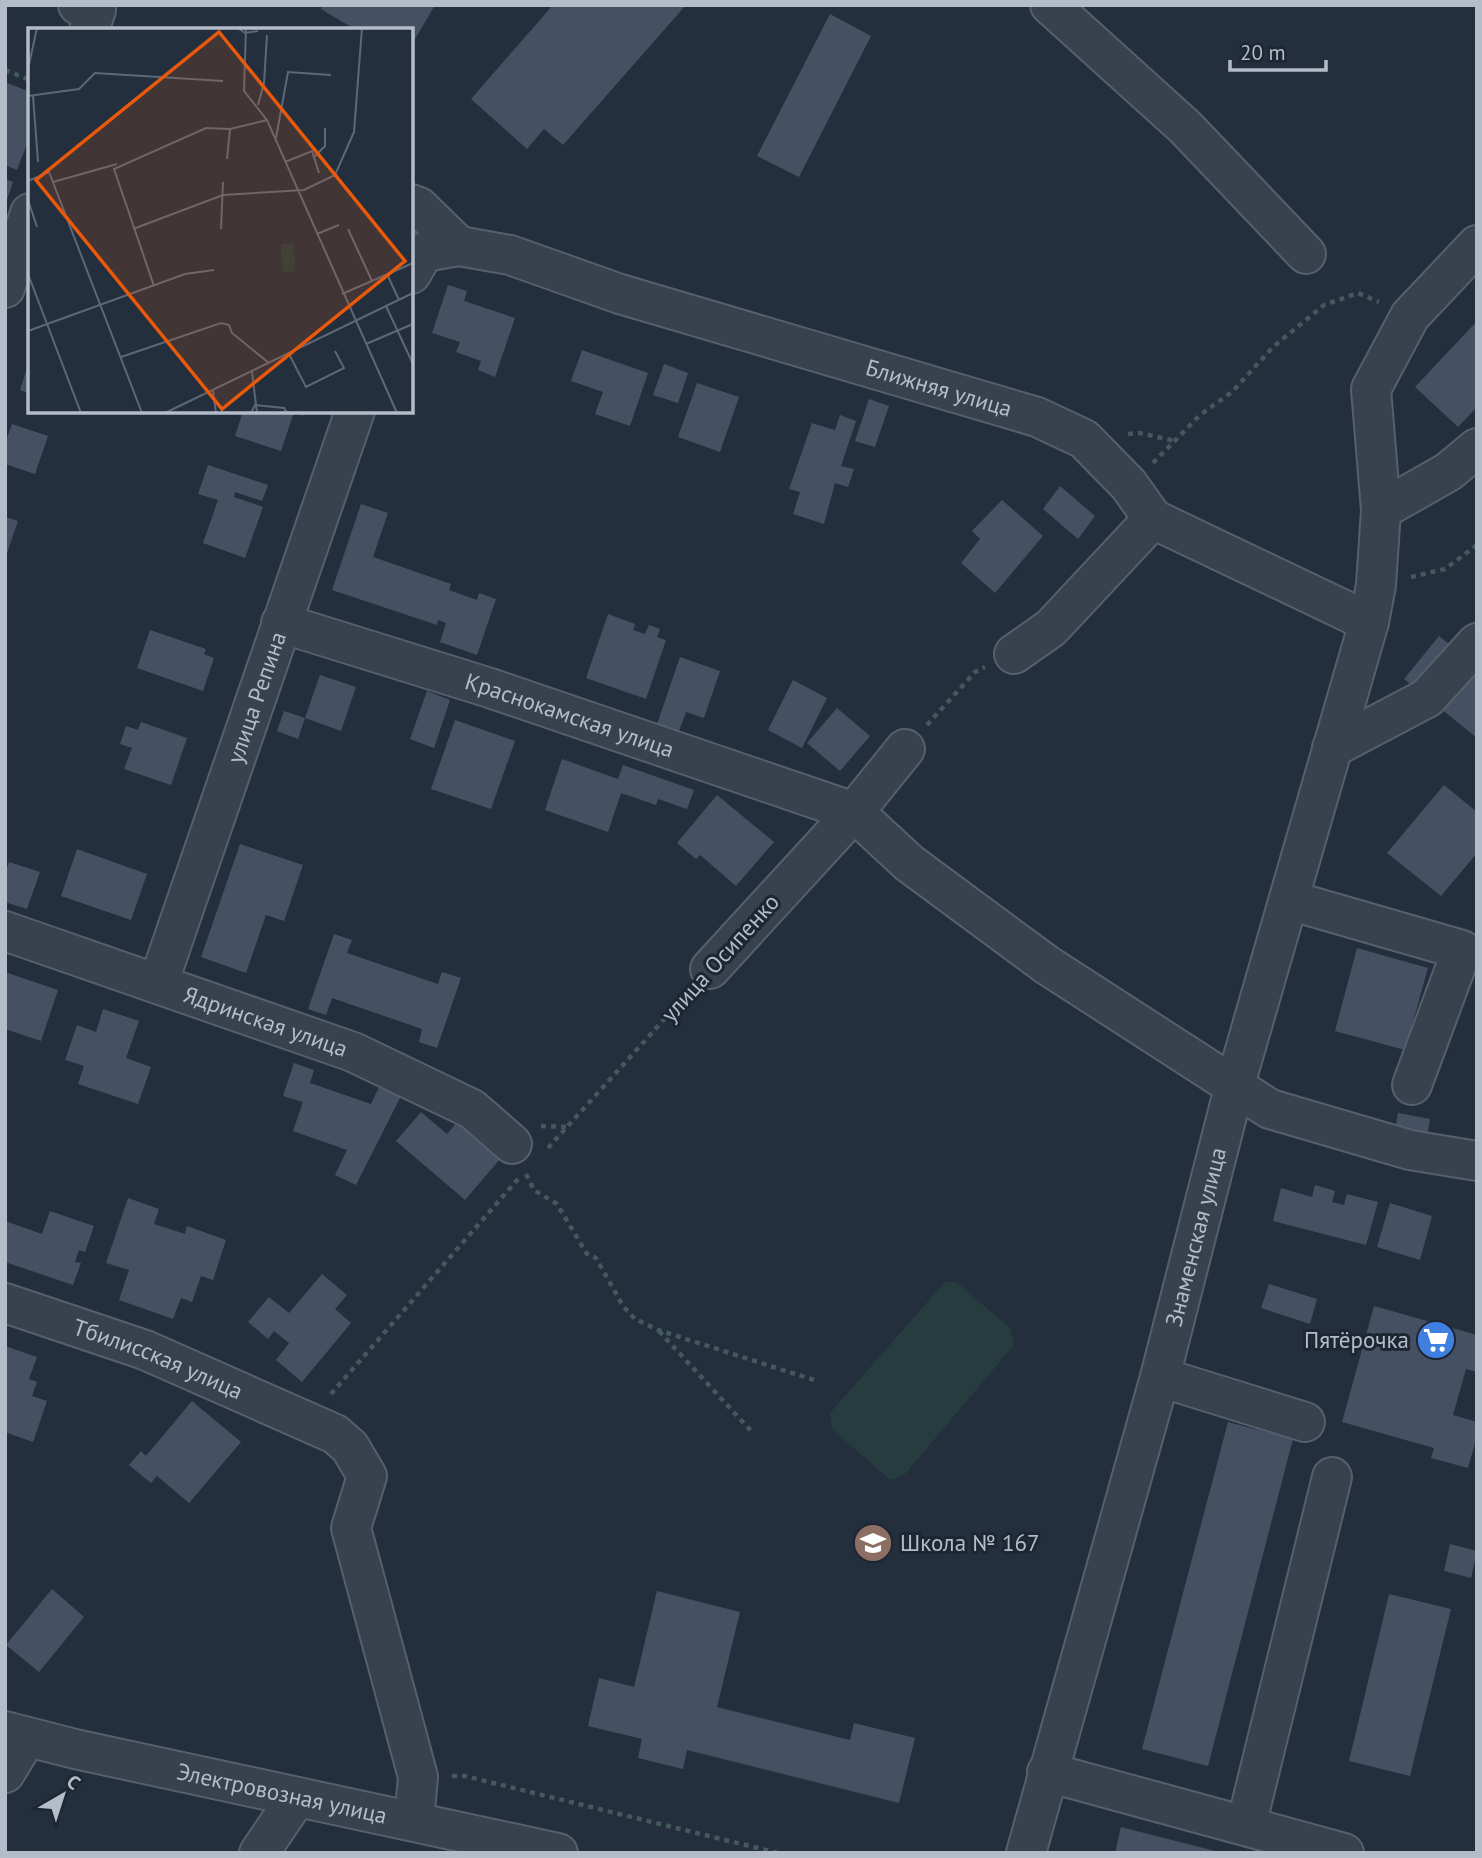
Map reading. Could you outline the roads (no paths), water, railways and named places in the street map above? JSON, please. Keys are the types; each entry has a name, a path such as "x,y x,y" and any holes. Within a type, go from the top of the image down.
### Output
{"street":[{"path":"1050,5 1185,127 1306,254"},
{"name":"Ближняя улица","path":"413,205 419,207 431,257 510,256 620,294 1037,417 1084,439 1129,485 1153,519 1373,603"},
{"path":"5,288 28,219"},
{"name":"Знаменская улица","path":"1026,1853 1160,1377 1234,1088 1373,603 1381,510 1371,389 1410,316 1477,245"},
{"name":"улица Репина","path":"158,984 354,413"},
{"path":"1381,510 1448,472 1477,448"},
{"path":"1014,654 1051,628 1153,519"},
{"name":"Краснокамская улица","path":"281,623 490,688 854,812"},
{"path":"1332,748 1427,698 1477,643"},
{"name":"улица Осипенко","path":"710,969 854,812 905,749"},
{"path":"854,812 909,863 1047,965 1176,1045 1234,1088 1270,1109 1410,1150 1477,1161"},
{"path":"1289,900 1470,938 1463,987 1412,1085"},
{"name":"Ядринская улица","path":"5,931 353,1052 472,1110 526,1157"},
{"name":"Тбилисская улица","path":"5,1303 145,1350 335,1434 350,1447 367,1476 351,1528 418,1777 414,1821"},
{"path":"1160,1377 1305,1422"},
{"path":"1246,1826 1332,1477"},
{"path":"5,1773 16,1734"},
{"name":"Электровозная улица","path":"16,1734 551,1852"},
{"path":"1047,1772 1344,1853"},
{"path":"259,1853 298,1797"}],"place":[{"name":"Пятёрочка","path":"1436,1340"},
{"name":"Школа № 167","path":"873,1543"}]}
